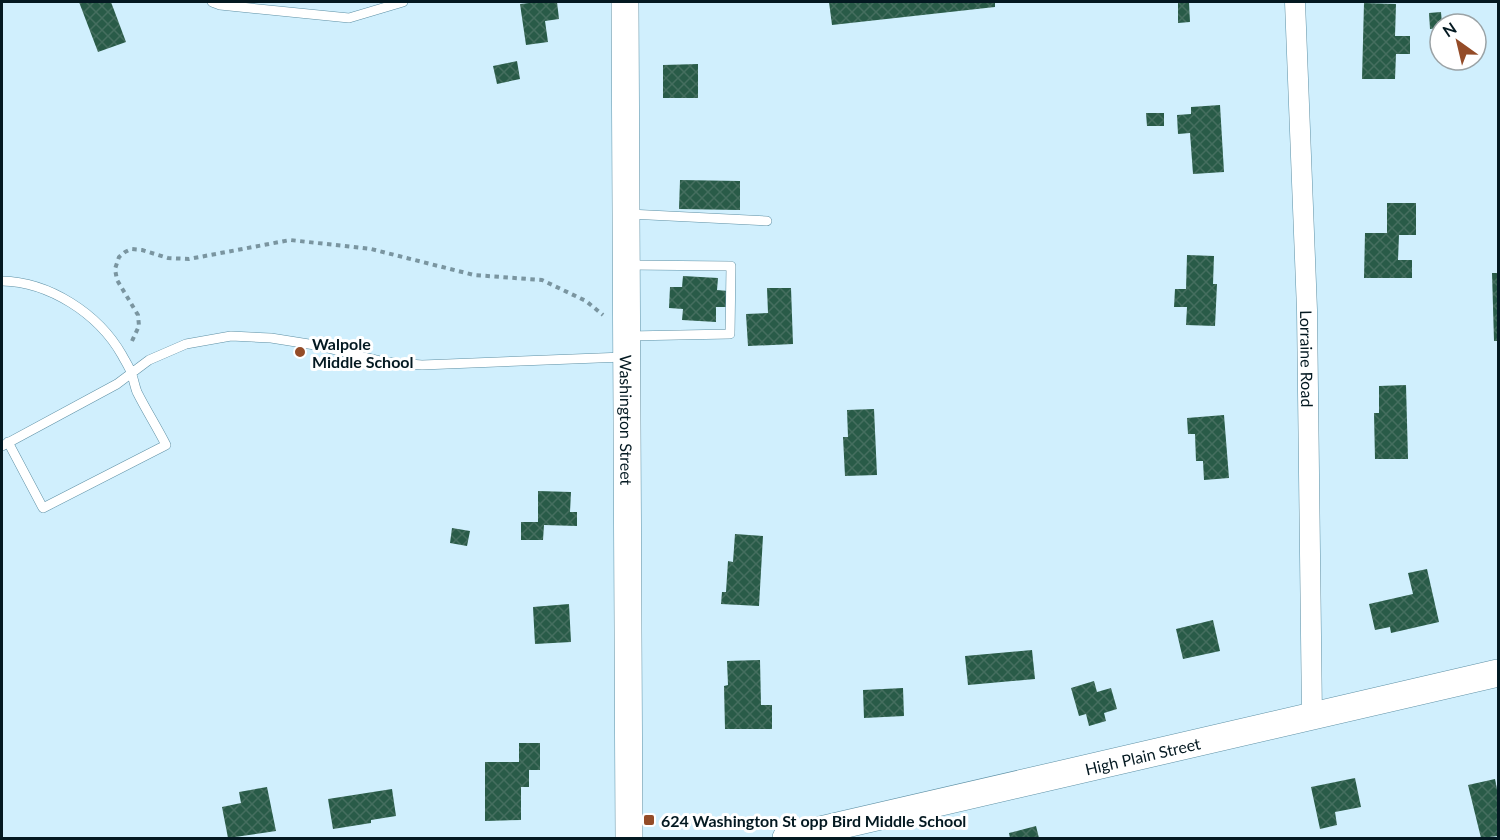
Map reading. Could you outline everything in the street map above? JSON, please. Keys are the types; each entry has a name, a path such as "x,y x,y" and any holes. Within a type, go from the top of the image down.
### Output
{"main road":[{"name":"Washington Street","path":"625,2 629,838"},
{"name":"High Plain Street","path":"786,838 1498,673"}],"street":[{"name":"Lorraine Road","path":"1295,2 1307,310 1312,716"}],"lane":[{"path":"212,2 220,5 350,18 403,2"},
{"path":"626,214 767,221"},
{"path":"2,281 16,281 45,290 67,301 92,318 119,350 132,373 136,390 166,445 43,508 5,444 117,384 132,373 149,360 186,344 231,336 271,338 315,345 385,362 422,365 626,347 730,334 731,266 626,265"}],"path":[{"path":"119,350 132,341 139,326 138,315 117,280 115,269 119,257 131,249 168,258 189,259 290,240 371,249 474,274 542,280 586,301 603,315"}],"building":[{"path":"79,2 111,2 126,42 98,52"},
{"path":"557,2 559,19 545,21 548,42 526,45 520,4"},
{"path":"829,2 995,2 995,7 832,25"},
{"path":"1178,2 1189,2 1190,22 1178,23"},
{"path":"1364,3 1396,4 1395,36 1410,36 1410,54 1396,54 1395,79 1362,79"},
{"path":"517,61 520,79 497,84 493,66"},
{"path":"698,64 698,98 663,98 663,65"},
{"path":"1220,105 1224,172 1193,174 1190,133 1178,134 1177,115 1191,114 1191,107"},
{"path":"1146,113 1164,113 1164,126 1147,126"},
{"path":"680,180 740,181 740,210 679,209"},
{"path":"1387,203 1416,203 1416,235 1399,235 1398,260 1412,260 1412,278 1364,278 1365,233 1387,233"},
{"path":"1187,255 1214,256 1213,284 1217,284 1215,326 1186,325 1187,307 1174,307 1175,289 1186,289"},
{"path":"1492,273 1498,273 1498,341 1494,341"},
{"path":"683,276 718,278 717,290 728,291 727,307 716,307 716,322 682,320 683,309 669,308 670,287 682,287"},
{"path":"767,288 791,288 793,344 748,346 746,314 768,313"},
{"path":"1406,385 1408,459 1375,459 1374,413 1379,413 1379,386"},
{"path":"874,409 877,475 845,476 843,437 848,437 847,410"},
{"path":"1224,415 1229,478 1204,480 1203,461 1196,461 1195,434 1188,434 1187,418"},
{"path":"538,491 571,492 570,512 577,512 577,526 544,525 543,540 521,540 521,522 538,522"},
{"path":"452,528 470,531 467,546 450,543"},
{"path":"735,534 763,536 759,606 721,604 722,592 726,592 728,561 733,562"},
{"path":"1427,569 1439,622 1391,633 1390,627 1375,630 1369,604 1413,594 1408,573"},
{"path":"569,604 571,642 535,644 533,607"},
{"path":"1213,620 1220,651 1183,659 1176,629"},
{"path":"1032,650 1035,679 968,685 965,656"},
{"path":"760,660 761,705 772,705 772,729 725,729 724,686 728,685 727,661"},
{"path":"1094,681 1097,692 1111,688 1117,709 1104,713 1106,721 1089,726 1086,714 1079,716 1071,688"},
{"path":"903,688 904,716 864,718 863,690"},
{"path":"519,743 540,743 540,770 529,770 529,787 521,787 521,820 485,821 485,762 519,762"},
{"path":"1355,778 1361,807 1335,812 1337,825 1320,829 1311,787"},
{"path":"1495,779 1498,794 1498,836 1481,838 1468,785"},
{"path":"267,787 276,831 228,838 222,807 241,803 239,792"},
{"path":"392,789 396,816 371,820 371,823 333,829 328,799"},
{"path":"1036,826 1039,838 1010,838 1009,833"}],"place":[{"name":"Walpole Middle School","path":"300,352"},
{"name":"624 Washington St opp Bird Middle School","path":"649,820"}]}
